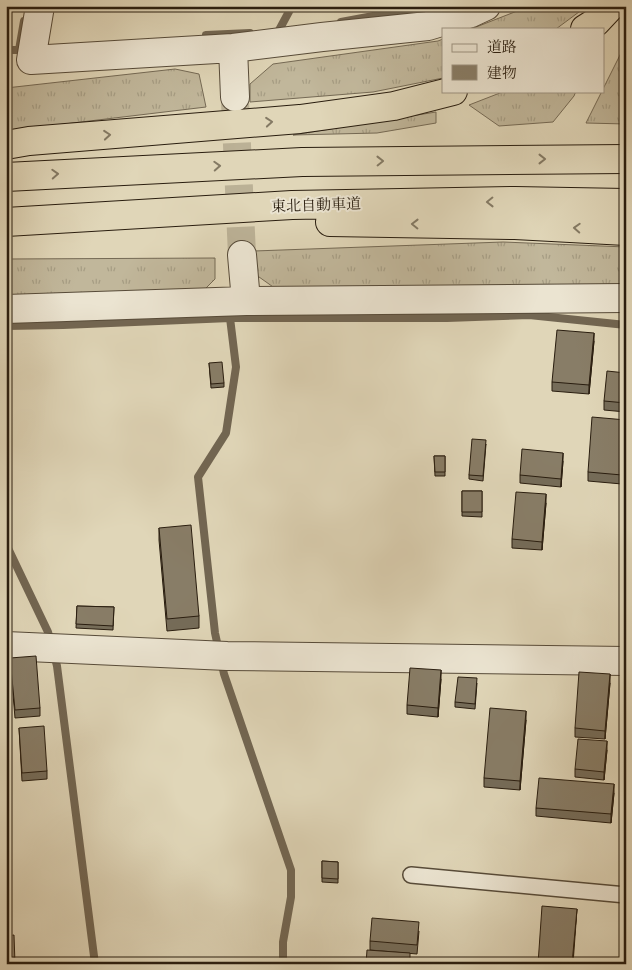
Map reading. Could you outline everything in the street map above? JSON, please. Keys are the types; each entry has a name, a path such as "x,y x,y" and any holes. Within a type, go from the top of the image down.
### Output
{"highway":[{"path":"587,28 596,22 611,6"},
{"path":"6,145 300,119 394,106 449,92"},
{"path":"6,177 302,162 626,159"},
{"name":"東北自動車道","path":"6,222 292,205 515,201 626,203"},
{"path":"61,218 515,225 626,231"}],"street":[{"path":"40,6 31,60 233,48 428,26 471,13 486,6"},
{"path":"233,48 235,97"},
{"path":"242,255 246,301"},
{"path":"6,309 246,301 626,298"},
{"path":"6,646 227,656 626,661"}],"lane":[{"path":"411,875 626,895"}],"green space":[{"path":"530,6 587,6 557,28 474,28"},
{"path":"442,39 442,78 373,92 250,102 250,84 273,64"},
{"path":"626,46 626,124 586,123 602,92 604,92 604,87"},
{"path":"175,69 199,74 206,107 6,131 6,88"},
{"path":"502,92 576,92 553,122 499,126 469,105"},
{"path":"436,112 436,123 377,133 293,135"},
{"path":"503,242 626,247 626,286 276,289 252,272 254,251"},
{"path":"215,258 215,279 201,293 6,299 6,259"}],"building":[{"path":"557,330 594,333 589,385 552,382"},
{"path":"222,362 224,383 211,384 209,363"},
{"path":"607,371 626,373 626,403 604,401"},
{"path":"592,417 626,420 622,475 588,472"},
{"path":"472,439 486,440 483,476 469,475"},
{"path":"522,449 563,453 561,479 520,475"},
{"path":"434,456 445,456 445,472 435,472"},
{"path":"462,491 482,491 482,512 462,512"},
{"path":"516,492 546,494 542,542 512,539"},
{"path":"191,525 199,616 167,619 159,528"},
{"path":"77,606 114,607 113,626 76,624"},
{"path":"36,656 40,708 15,710 10,658"},
{"path":"410,668 441,670 438,708 407,705"},
{"path":"579,672 610,674 605,731 575,728"},
{"path":"458,677 477,678 475,704 455,702"},
{"path":"490,708 526,711 520,781 484,778"},
{"path":"44,726 47,771 22,773 19,728"},
{"path":"578,739 607,741 604,772 575,769"},
{"path":"539,778 614,784 611,814 536,808"},
{"path":"6,858 9,914 6,915"},
{"path":"322,861 338,862 338,879 322,878"},
{"path":"542,906 577,909 572,964 538,964"},
{"path":"372,918 419,922 417,945 370,941"},
{"path":"14,935 15,964 6,964 6,936"},
{"path":"367,950 410,953 410,964 366,964"}],"waterway":[{"path":"278,32 292,6"},
{"path":"341,22 427,6"},
{"path":"6,50 19,50 24,21"},
{"path":"207,44 206,35 250,33"},
{"path":"6,326 230,318 447,318 529,315 626,325"},
{"path":"230,318 236,367 226,433 198,477 215,633 224,674 291,870 291,897 283,942 283,964"},
{"path":"6,544 48,632 51,643"},
{"path":"54,654 95,964"}],"tunnel":[{"path":"235,101 242,255"}]}
